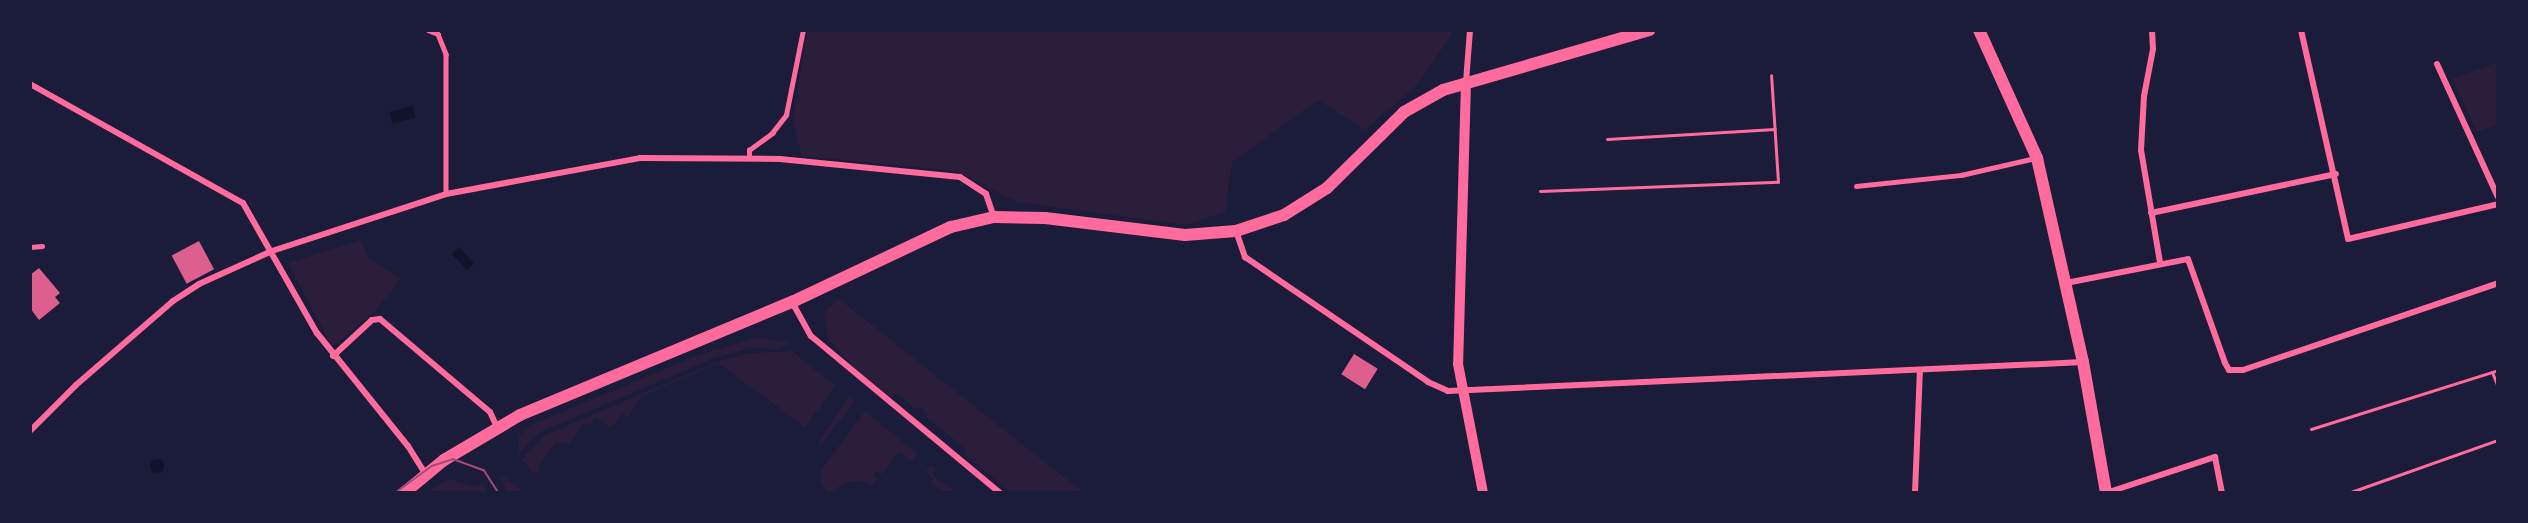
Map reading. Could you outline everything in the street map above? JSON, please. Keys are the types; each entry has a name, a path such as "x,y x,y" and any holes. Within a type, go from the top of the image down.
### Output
{"main road":[{"path":"404,493 426,475 497,427 792,302 951,227 994,217 1046,218 1185,235 1236,231 1284,215 1327,188 1404,112 1466,82 1650,30"},
{"path":"1979,30 2037,158 2083,362 2106,493"}],"street":[{"path":"1470,30 1466,82 1458,364 1482,493"},
{"path":"2152,30 2153,49 2144,96 2141,150 2160,262"},
{"path":"2301,30 2336,174 2348,239 2498,204"},
{"path":"2437,64 2498,197"},
{"path":"30,84 239,199 333,356 408,446 426,475"},
{"path":"30,431 76,385 173,301 200,284 272,251 446,194 640,158 749,158 960,177 986,194 994,217"},
{"path":"2151,213 2336,174"},
{"path":"1236,231 1245,257 1428,382 1462,393 2083,362"},
{"path":"2066,283 2160,262 2187,259 2229,370 2236,370 2498,283"},
{"path":"792,302 811,336 1000,493"},
{"path":"333,356 372,320 380,319 490,412 497,427"},
{"path":"1915,493 1920,371"},
{"path":"2106,493 2215,457 2222,493"}],"lane":[{"path":"428,30 438,34 446,54 446,194"},
{"path":"749,158 749,150 772,133 786,115 803,30"},
{"path":"1856,186 1961,175 2037,158"},
{"path":"30,247 42,246"}],"path":[{"path":"1540,191 1778,182 1772,75"},
{"path":"1607,139 1775,129"},
{"path":"2311,429 2498,370"},
{"path":"2492,372 2498,387"},
{"path":"2348,493 2498,440"}],"shaded area":[{"path":"807,30 1455,30 1417,85 1365,130 1318,100 1232,162 1225,212 1186,225 1017,202 956,171 802,156 793,122"},
{"path":"2498,62 2498,125 2477,132 2452,79"},
{"path":"413,106 416,118 393,123 390,112"},
{"path":"361,240 368,257 401,279 374,312 332,347 288,263"},
{"path":"459,247 474,263 467,270 452,254"},
{"path":"839,299 1084,493 1012,493 965,455 967,450 926,417 928,414 920,407 917,410 896,393 892,398 853,366 828,339 824,312"},
{"path":"760,337 789,343 778,349 751,348 714,358 538,433 519,453 519,436 533,424 701,354"},
{"path":"792,351 835,386 805,427 718,363 642,396 628,417 622,414 611,428 596,417 589,426 584,423 569,444 557,441 538,467 541,472 533,473 522,459 545,435 717,362 749,353"},
{"path":"849,396 855,401 822,443 818,443"},
{"path":"865,411 917,454 911,461 899,452 882,474 876,471 873,476 878,479 871,487 862,481 847,482 828,493 821,483 822,469"},
{"path":"157,459 162,461 164,466 162,471 157,473 152,471 150,466 152,461"},
{"path":"930,465 936,468 932,475 957,493 944,493 931,483 933,479 926,471"},
{"path":"499,473 520,489 523,493 507,493"},
{"path":"448,479 475,487 483,483 487,493 427,493"}],"building":[{"path":"199,241 214,269 187,284 172,256"},
{"path":"39,268 60,293 55,297 60,303 39,320 30,308 30,275"},
{"path":"1354,354 1378,369 1365,389 1341,374"}],"tram line":[{"path":"395,493 432,466 453,459 484,470 499,493"}]}
